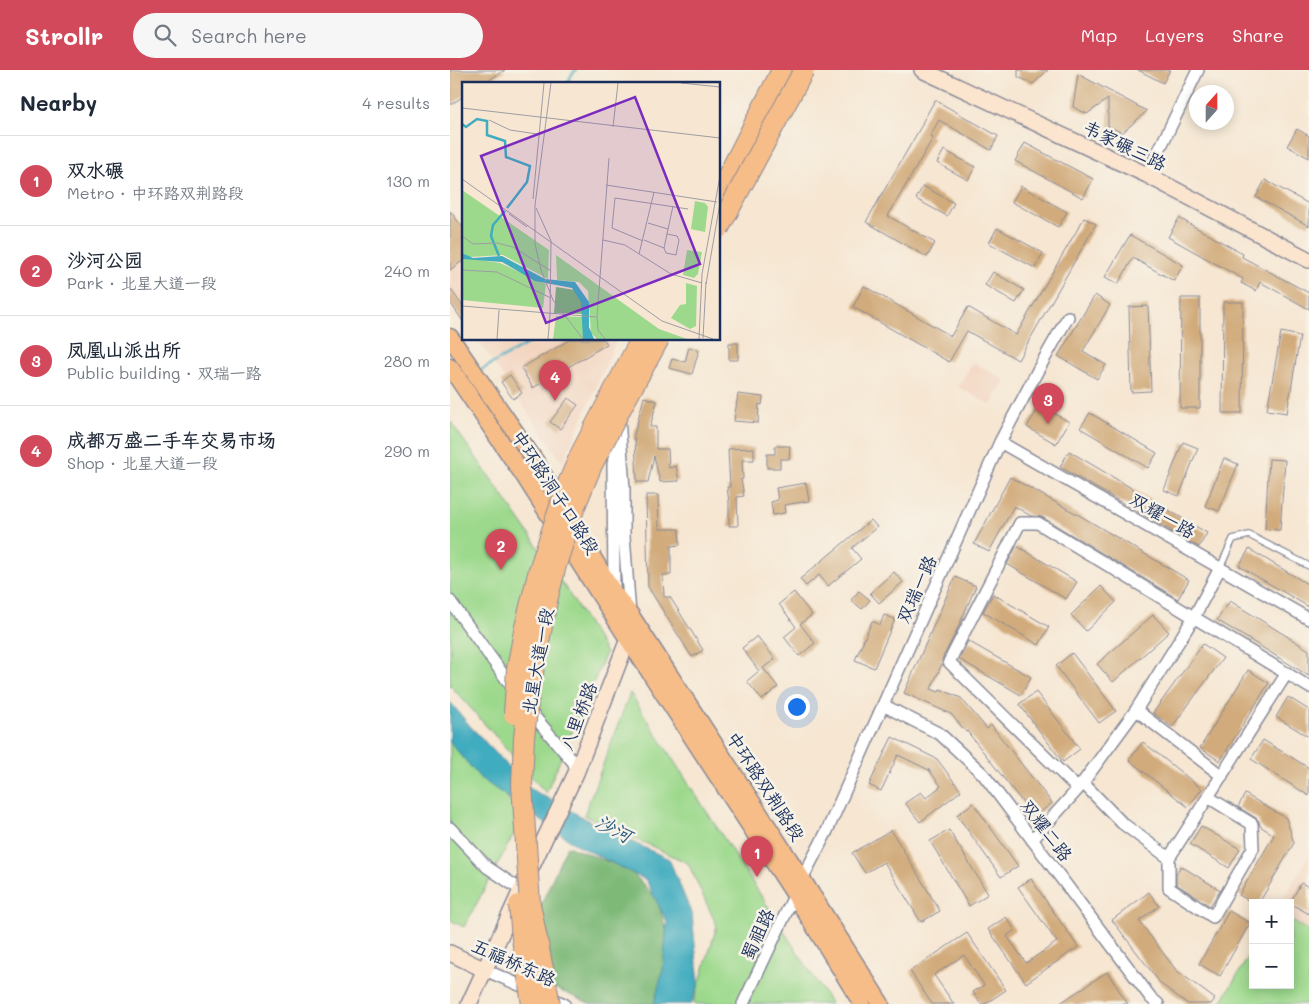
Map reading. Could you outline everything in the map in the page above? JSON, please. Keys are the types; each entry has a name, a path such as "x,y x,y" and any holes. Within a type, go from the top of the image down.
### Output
{"highway":[{"path":"720,191 782,70"},
{"path":"720,225 806,70"},
{"name":"北星大道一段","path":"532,1004 522,938 510,817 510,766 517,669 539,570 566,488 581,452 640,340"},
{"name":"北星大道一段","path":"550,1004 530,904 523,795 524,738 529,693 547,601 556,565 575,506 616,418 658,340"}],"main road":[{"name":"韦家碾三路","path":"922,70 1148,171 1309,260"},
{"name":"韦家碾三路","path":"946,70 1309,252"},
{"name":"中环路洞子口路段","path":"455,344 536,462 614,592"},
{"name":"中环路洞子口路段","path":"450,367 524,476 628,639"},
{"name":"中环路双荆路段","path":"614,592 802,879 881,1004"},
{"name":"八里桥路","path":"470,1004 576,773 628,639 630,614"},
{"name":"中环路双荆路段","path":"628,639 795,895 862,1004"},
{"name":"五福桥东路","path":"450,953 485,970"}],"street":[{"path":"720,177 778,70"},
{"path":"720,201 792,70"},
{"path":"1148,171 1198,70"},
{"name":"双瑞一路","path":"802,879 827,831 1000,442 1068,317"},
{"name":"八里桥路","path":"630,614 624,536 624,490 618,396 626,359 633,340"},
{"name":"八里桥路","path":"614,592 613,464 622,395 628,378 647,340"},
{"name":"八里桥路","path":"619,421 650,368 657,360 664,340"},
{"name":"双耀一路","path":"1000,442 1309,618"},
{"path":"1169,858 1122,823 1080,786 949,662 1020,523 1038,523 1309,688"},
{"path":"1032,840 1080,786 1136,710 1194,617 1220,568"},
{"path":"450,601 530,711 574,763 576,773"},
{"path":"1208,797 1252,824 1253,848 1213,918 1169,888 1169,858 1287,673"},
{"name":"双耀二路","path":"883,705 940,734 983,774 1151,998 1158,1004"},
{"path":"1136,710 1222,776"},
{"path":"450,828 486,867 521,890"},
{"name":"蜀祖路","path":"743,1004 802,879"},
{"name":"五福桥东路","path":"485,970 564,1004"}],"lane":[{"path":"1220,568 1233,540 1249,536 1309,566"}],"shaded area":[{"path":"462,256 462,316 450,299 450,266"},
{"path":"478,340 617,340 563,463"},
{"path":"973,362 1005,380 991,405 958,387"},
{"path":"1309,855 1309,931 1294,922 1294,899 1283,899"}],"green space":[{"path":"450,421 550,564 606,653 546,793 450,685"},
{"path":"630,693 831,1004 693,1004 717,926 688,863 584,815"},
{"path":"450,740 524,815 464,927 450,920"},
{"path":"567,846 630,870 657,899 667,932 670,973 659,1004 591,1004 512,970"},
{"path":"1294,922 1309,931 1309,1004 1220,1004 1249,956 1249,989 1294,989"}],"water":[{"path":"450,702 470,726 529,788 608,831 669,859 692,915 699,983 691,1004 654,1004 663,970 667,922 646,880 575,844 480,778 450,742"}],"building":[{"path":"450,70 505,70 486,82 462,82 462,97 450,105"},
{"path":"1018,70 1048,70 1033,84 1018,77"},
{"path":"1138,70 1170,70 1163,83"},
{"path":"1078,74 1147,111 1122,133 1108,126 1108,99 1087,114 1073,107"},
{"path":"935,100 998,136 991,150 939,120 930,136 933,138 888,216 935,243 927,257 866,222"},
{"path":"1297,129 1309,136 1309,158 1287,146"},
{"path":"1025,143 1093,179 1083,198 1015,161"},
{"path":"944,150 975,167 968,180 937,163"},
{"path":"1265,180 1309,204 1309,226 1256,197"},
{"path":"923,186 954,203 947,216 916,199"},
{"path":"1021,186 1067,212 1058,227 1012,202"},
{"path":"450,211 462,226 462,261 450,270"},
{"path":"1084,218 1096,224 1018,360 967,331 949,362 853,307 864,286 951,336 968,307 1016,335"},
{"path":"1179,218 1243,254 1242,257 1309,293 1309,309 1260,282 1256,291 1241,283 1243,279 1168,237"},
{"path":"997,228 1043,253 1035,268 989,243"},
{"path":"1130,235 1183,265 1174,281 1133,258 1118,284 1105,277"},
{"path":"993,272 1024,290 1016,303 985,285"},
{"path":"450,288 462,305 462,320 450,302"},
{"path":"1095,295 1110,305 1083,351 1106,365 1097,379 1058,356"},
{"path":"1181,298 1200,298 1200,408 1180,408"},
{"path":"1223,302 1243,302 1242,413 1222,413"},
{"path":"1148,306 1151,391 1131,392 1129,307"},
{"path":"1281,332 1300,336 1287,413 1267,410"},
{"path":"569,340 605,340 607,344 533,388 521,368"},
{"path":"729,343 738,343 738,360 729,360"},
{"path":"689,347 699,350 692,374 669,368 672,359 685,362"},
{"path":"510,375 522,393 513,399 501,382"},
{"path":"738,394 763,397 762,405 759,404 758,423 734,421"},
{"path":"644,397 657,401 650,427 656,427 656,449 668,449 669,468 676,466 679,481 660,482 654,456 648,482 637,482 635,439 633,439"},
{"path":"568,398 578,405 560,429 550,422"},
{"path":"1040,405 1069,422 1056,444 1027,427"},
{"path":"1090,413 1157,453 1148,468 1080,428"},
{"path":"1183,442 1198,448 1179,496 1164,490"},
{"path":"775,446 790,446 789,459 780,459 780,468 767,468 767,454 775,454"},
{"path":"754,448 754,460 742,460 743,479 741,479 744,496 737,497 738,526 729,526 727,487 730,487 728,449"},
{"path":"1069,451 1207,533 1199,547 1060,467"},
{"path":"1224,458 1238,464 1219,511 1205,506"},
{"path":"1269,459 1285,460 1280,530 1265,529"},
{"path":"1010,477 1189,580 1178,599 1042,517 1031,516 1014,506 989,552 974,544"},
{"path":"806,483 809,501 784,505 785,513 773,515 771,502 778,500 776,488"},
{"path":"646,495 658,495 659,529 679,529 680,545 671,546 671,575 663,575 664,597 670,597 703,650 692,657 648,587"},
{"path":"871,520 877,527 852,548 861,559 828,586 819,575 806,586 800,579"},
{"path":"1017,546 1077,582 1066,599 1007,564"},
{"path":"1249,549 1309,585 1309,607 1239,566"},
{"path":"894,572 903,582 879,603 870,593"},
{"path":"955,577 976,586 942,659 942,664 931,689 939,692 940,689 961,698 987,729 991,725 1052,803 1034,817 967,731 951,714 904,693"},
{"path":"1101,586 1116,602 1086,631 1071,615"},
{"path":"859,591 870,600 862,609 851,600"},
{"path":"794,592 812,615 800,624 815,643 799,656 784,637 796,627 779,604"},
{"path":"993,594 1049,627 1039,645 983,612"},
{"path":"1230,601 1309,650 1309,676 1217,620"},
{"path":"884,615 895,619 874,668 855,660 872,621 880,625"},
{"path":"1153,615 1169,632 1113,682 1097,664"},
{"path":"757,636 775,659 763,668 778,687 762,700 747,681 759,671 742,648"},
{"path":"968,641 1031,677 1021,695 959,659"},
{"path":"1203,644 1223,658 1172,727 1153,713"},
{"path":"1072,653 1116,711 1099,723 1056,666"},
{"path":"1248,670 1269,683 1220,761 1200,748"},
{"path":"1036,692 1080,749 1063,762 1019,704"},
{"path":"1288,697 1309,710 1309,737 1276,717"},
{"path":"892,737 937,759 961,791 920,822 905,803 921,792 926,798 941,786 929,770 898,755 881,791 869,785"},
{"path":"1263,740 1309,768 1309,796 1251,759"},
{"path":"1143,742 1202,789 1188,807 1129,760"},
{"path":"1245,794 1286,818 1294,843 1261,899 1249,899 1249,901 1239,895 1274,835 1260,826 1256,818 1238,807"},
{"path":"973,803 1018,866 1001,877 957,815"},
{"path":"1201,826 1240,849 1229,868 1190,844"},
{"path":"891,830 940,911 921,922 884,862 865,873 852,853"},
{"path":"949,830 988,894 969,906 930,841"},
{"path":"1181,866 1220,890 1210,906 1176,884 1176,874"},
{"path":"1031,879 1078,947 1026,983 988,929 1006,917 1015,930 1007,936 1026,963 1057,942 1018,887"},
{"path":"1301,883 1309,887 1309,914 1294,905 1294,899 1292,899"},
{"path":"1149,892 1159,906 1139,921 1176,970 1215,999 1211,1004 1188,1004 1161,984 1112,920"},
{"path":"1229,911 1249,922 1220,976 1199,964"},
{"path":"967,933 1006,990 985,1004 981,1004 973,992 984,985 964,955 934,975 954,1004 932,1004 910,971"},
{"path":"1107,972 1128,1004 1059,1004"}],"waterway":[{"path":"568,82 576,70"},
{"path":"481,370 534,340"}],"place":[{"name":"成都万盛二手车交易市场","path":"555,401"},
{"name":"凤凰山派出所","path":"1048,424"},
{"name":"沙河公园","path":"501,570"},
{"name":"双水碾","path":"757,877"}],"water label":[{"name":"沙河","path":"614,828"}]}
